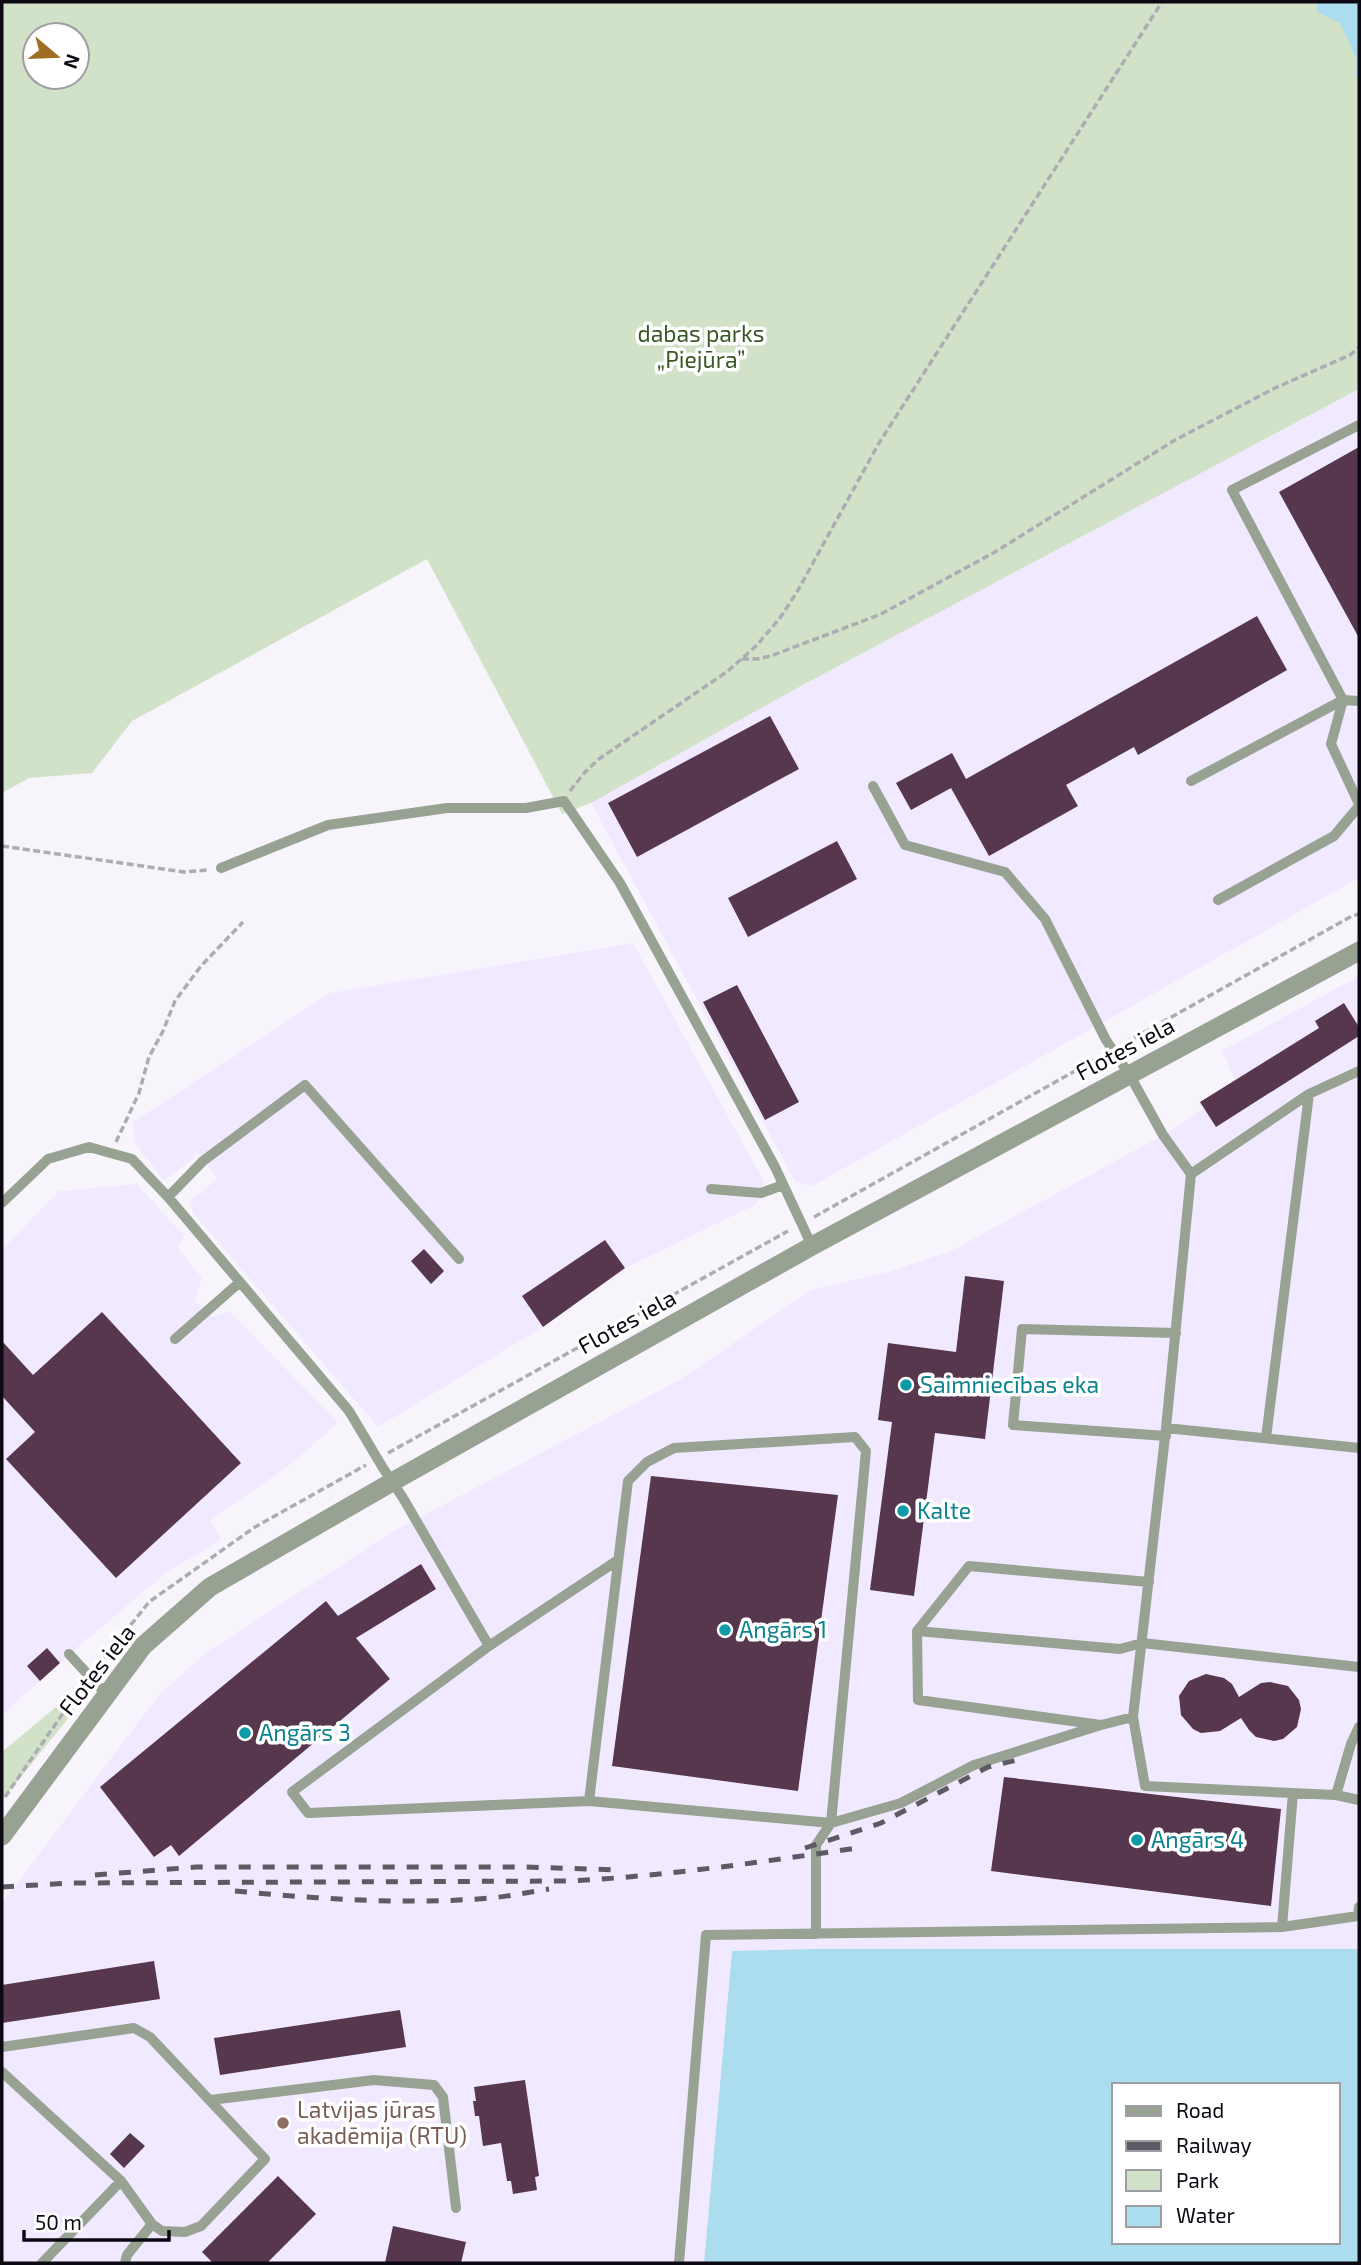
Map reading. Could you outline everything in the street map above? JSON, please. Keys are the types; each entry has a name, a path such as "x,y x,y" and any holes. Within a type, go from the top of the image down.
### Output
{"street":[{"name":"Flotes iela","path":"2,1836 143,1646 210,1587 812,1246 1359,951"}],"lane":[{"path":"1218,900 1334,836 1359,805 1331,744 1343,700 1232,490 1359,425"},
{"path":"1191,781 1343,700 1359,701"},
{"path":"873,786 905,845 1005,872 1045,919 1106,1040 1129,1074 1163,1135 1191,1174 1166,1432 1133,1717 1145,1786 1336,1795 1359,1800"},
{"path":"221,869 328,825 447,808 526,807 564,801 620,883 783,1185 812,1246"},
{"path":"1191,1174 1309,1094 1359,1071"},
{"path":"167,1197 203,1161 305,1085 459,1259"},
{"path":"1266,1437 1309,1094"},
{"path":"2,1203 48,1159 89,1147 132,1159 349,1411 489,1646"},
{"path":"711,1189 761,1193 783,1185"},
{"path":"174,1339 240,1282"},
{"path":"1176,1333 1022,1329 1013,1425 1266,1437 1359,1448"},
{"path":"589,1801 628,1481 646,1462 674,1448 855,1437 866,1451 831,1823 816,1845 816,1934"},
{"path":"618,1560 489,1646 292,1792 308,1813 589,1801 831,1823 901,1804 974,1765 1133,1717"},
{"path":"1101,1725 918,1700 917,1631 970,1566 1149,1582"},
{"path":"917,1631 1120,1649 1142,1643 1359,1667"},
{"path":"69,1654 107,1695"},
{"path":"1336,1795 1351,1744 1359,1727"},
{"path":"1282,1927 1293,1793"},
{"path":"679,2263 706,1936 1282,1927 1359,1916 1359,1907"},
{"path":"2,2047 134,2028 150,2037 265,2159 201,2226 185,2232 162,2231 152,2224 121,2180 2,2072"},
{"path":"210,2100 374,2080 434,2085 443,2097 456,2208"},
{"path":"43,2263 121,2180"},
{"path":"125,2263 127,2255 152,2224"}],"path":[{"path":"564,801 579,779 599,759 709,685 742,659 769,632 797,592 879,443 1162,2"},
{"path":"742,659 771,656 881,614 995,552 1175,440 1275,388 1350,355 1359,347"},
{"path":"2,846 184,872 221,869"},
{"path":"110,1153 139,1093 149,1057 175,1001 201,966 243,922"}],"shaded area":[{"path":"1359,389 1359,878 812,1186 795,1181 591,803 799,687"},
{"path":"633,943 764,1182 757,1204 625,1268 543,1327 378,1427 193,1213 190,1200 218,1179 195,1149 193,1159 164,1180 135,1143 133,1122 330,993"},
{"path":"1359,976 1359,1949 732,1951 704,2263 2,2263 2,1903 159,1695 203,1655 392,1532 681,1379 811,1290 888,1272 951,1251 1163,1135 1204,1108 1198,1103 1235,1080 1222,1051"},
{"path":"137,1184 184,1236 178,1248 202,1278 195,1300 212,1317 230,1311 338,1423 287,1467 210,1520 222,1539 166,1573 2,1715 2,1250 59,1191"}],"green space":[{"name":"dabas parks „Piejūra”","path":"2,2 1359,2 1359,389 799,687 591,803 562,814 427,559 132,721 92,773 29,778 2,793"},
{"path":"63,1701 75,1710 2,1800 2,1752"}],"water":[{"path":"1317,2 1359,2 1359,81 1356,74 1357,60 1340,23 1317,12"},
{"path":"1359,1949 1359,2263 704,2263 732,1951"}],"building":[{"path":"1359,447 1359,638 1279,492"},
{"path":"1257,616 1287,670 1138,755 1134,747 1066,785 1078,806 989,856 951,788 911,810 896,783 952,753 966,779"},
{"path":"770,716 799,769 637,857 608,803"},
{"path":"837,841 857,879 748,937 728,898"},
{"path":"737,985 799,1102 765,1120 703,1002"},
{"path":"1344,1003 1359,1027 1359,1036 1216,1127 1200,1102 1319,1028 1315,1021"},
{"path":"605,1240 625,1268 543,1327 522,1296"},
{"path":"424,1249 444,1271 431,1284 411,1261"},
{"path":"965,1276 1004,1281 985,1439 935,1433 914,1596 870,1590 892,1422 878,1420 888,1343 956,1352"},
{"path":"102,1312 241,1463 116,1578 6,1459 35,1432 2,1396 2,1341 33,1375"},
{"name":"Angārs 1","path":"651,1476 838,1495 798,1791 612,1766"},
{"name":"Angārs 3","path":"421,1564 436,1589 356,1638 390,1679 179,1856 171,1845 154,1857 100,1787 326,1601 338,1616"},
{"path":"47,1648 60,1663 40,1681 27,1666"},
{"path":"1206,1674 1224,1678 1232,1684 1239,1697 1261,1683 1288,1686 1299,1700 1301,1709 1297,1727 1283,1739 1274,1741 1256,1737 1241,1718 1220,1731 1201,1733 1193,1729 1181,1715 1179,1696 1189,1681"},
{"name":"Angārs 4","path":"1004,1777 1281,1809 1271,1906 991,1871"},
{"path":"154,1961 160,1999 2,2023 2,1985"},
{"path":"400,2010 406,2047 220,2075 214,2038"},
{"path":"525,2080 539,2176 535,2177 537,2190 513,2194 511,2181 507,2181 501,2143 483,2146 479,2116 475,2116 474,2087"},
{"path":"130,2133 145,2146 124,2168 110,2154"},
{"path":"278,2176 316,2214 267,2263 213,2263 202,2252"},
{"path":"393,2226 466,2242 461,2263 385,2263"}],"railway":[{"path":"805,1848 881,1823 988,1767 1021,1759"},
{"path":"2,1887 70,1883 570,1881 678,1872 857,1848"},
{"path":"95,1875 196,1867 526,1867 620,1870"},
{"path":"235,1891 331,1899 427,1901 491,1898 549,1889"}],"place":[{"name":"Saimniecības eka","path":"906,1385"},
{"name":"Kalte","path":"903,1511"},
{"name":"Angārs 1","path":"725,1630"},
{"name":"Angārs 3","path":"245,1733"},
{"name":"Angārs 4","path":"1137,1840"},
{"name":"Latvijas jūras akadēmija (RTU)","path":"283,2123"}]}
